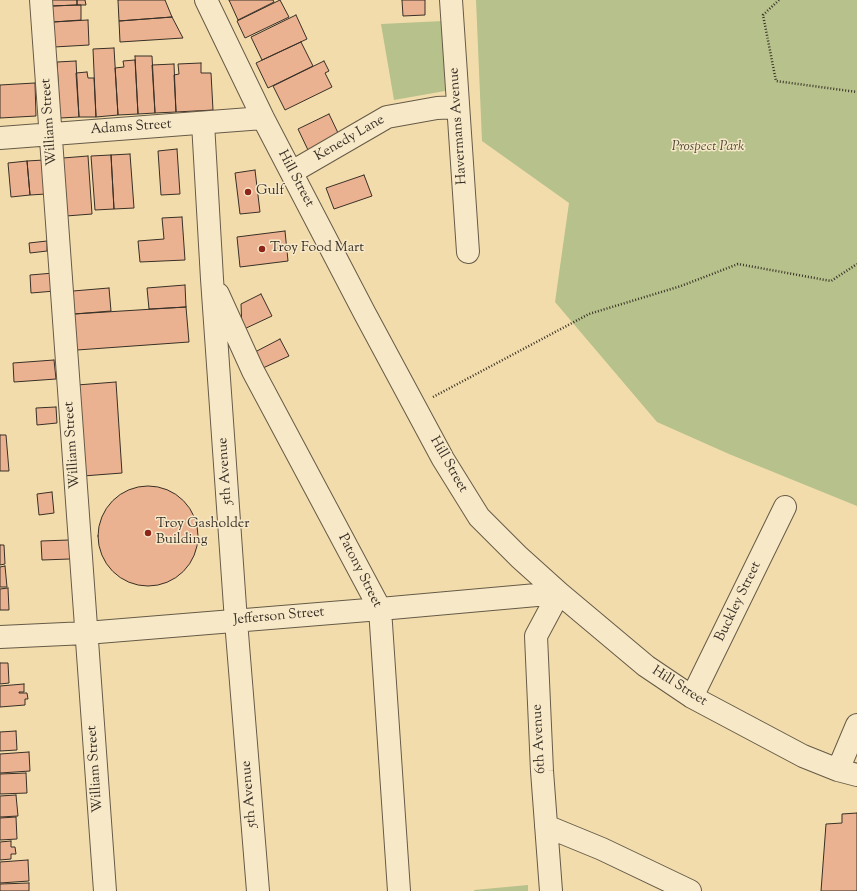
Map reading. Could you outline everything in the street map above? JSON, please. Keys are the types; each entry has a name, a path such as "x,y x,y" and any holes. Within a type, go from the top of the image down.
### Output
{"street":[{"name":"William Street","path":"41,0 105,891"},
{"name":"Hill Street","path":"206,0 263,118 415,407 443,459 479,517 518,557 646,666 692,697 803,756 847,773"},
{"name":"Havermans Avenue","path":"451,0 468,252"},
{"name":"Kenedy Lane","path":"292,172 386,117 437,108 458,107"},
{"name":"Adams Street","path":"0,138 263,118"},
{"name":"5th Avenue","path":"202,123 236,621 258,891"},
{"name":"Patony Street","path":"212,279 253,371 380,609 399,891"},
{"name":"Buckley Street","path":"692,697 785,507"},
{"name":"Jefferson Street","path":"0,637 86,633 559,593"},
{"name":"6th Avenue","path":"551,891 542,771 536,636 559,593"},
{"path":"847,773 857,725"},
{"path":"546,826 690,891"}],"path":[{"path":"779,0 763,15 776,81 857,92"},
{"path":"415,407 589,314 681,286 738,264 831,281 857,264"}],"green space":[{"name":"Prospect Park","path":"476,0 857,0 857,506 729,454 657,422 555,302 569,203 482,141"},
{"path":"443,21 445,91 394,100 381,24"},
{"path":"528,885 528,891 474,891 474,890"}],"building":[{"path":"52,0 77,0 77,5 52,6"},
{"path":"77,0 85,0 86,5 77,5"},
{"path":"118,0 165,0 172,17 119,21"},
{"path":"229,0 273,0 274,2 238,20"},
{"path":"280,0 289,17 245,38 237,21"},
{"path":"402,0 425,0 425,15 403,16"},
{"path":"81,5 81,20 53,22 52,6"},
{"path":"296,15 307,39 262,60 251,37"},
{"path":"172,17 183,38 120,42 119,21"},
{"path":"88,20 89,45 54,47 53,22"},
{"path":"301,42 313,66 268,88 256,63"},
{"path":"114,48 118,115 96,117 93,49"},
{"path":"135,56 152,56 155,113 138,114"},
{"path":"135,60 138,114 118,115 115,68 124,67 123,61"},
{"path":"76,61 79,117 60,118 57,62"},
{"path":"324,61 329,71 325,73 332,87 285,110 273,86"},
{"path":"201,63 201,73 211,73 213,110 176,112 174,75 179,74 178,64"},
{"path":"174,64 176,112 155,113 152,65"},
{"path":"87,72 88,78 94,78 96,117 79,117 76,73"},
{"path":"35,83 36,116 0,118 0,85"},
{"path":"329,114 339,135 308,150 298,129"},
{"path":"177,149 180,194 161,195 158,151"},
{"path":"130,154 134,208 114,209 111,155"},
{"path":"111,155 114,209 95,210 91,156"},
{"path":"88,156 92,214 66,216 63,158"},
{"path":"44,160 46,194 30,195 27,161"},
{"path":"27,161 30,195 11,197 8,163"},
{"name":"Gulf","path":"255,170 260,212 240,214 235,173"},
{"path":"364,175 372,196 334,209 326,188"},
{"path":"182,217 185,260 140,262 138,241 164,239 162,218"},
{"name":"Troy Food Mart","path":"285,231 288,261 240,267 237,237"},
{"path":"47,241 47,251 30,253 29,243"},
{"path":"54,273 55,291 31,293 30,275"},
{"path":"185,285 186,307 149,309 147,288"},
{"path":"109,288 111,311 74,314 73,291"},
{"path":"261,294 272,316 242,330 241,304"},
{"path":"186,307 189,342 77,350 74,314"},
{"path":"280,339 289,356 263,368 255,352"},
{"path":"54,360 56,379 14,382 13,363"},
{"path":"116,382 122,473 83,476 77,385"},
{"path":"56,407 57,423 37,425 36,408"},
{"path":"0,435 6,435 9,471 0,471"},
{"name":"Troy Gasholder Building","path":"148,486 167,490 183,501 194,517 198,536 194,555 183,571 167,582 148,586 129,582 113,571 102,555 98,536 102,517 113,501 129,490"},
{"path":"52,492 54,513 39,515 37,494"},
{"path":"69,540 70,559 42,560 41,541"},
{"path":"0,545 4,545 5,564 0,565"},
{"path":"5,566 7,587 0,587 0,567"},
{"path":"8,588 9,610 0,610 0,589"},
{"path":"0,663 8,663 9,683 0,684"},
{"path":"24,684 24,692 19,693 27,693 28,699 25,699 25,705 0,707 0,686"},
{"path":"16,731 17,750 0,751 0,732"},
{"path":"29,752 30,771 0,773 0,754"},
{"path":"26,773 27,793 0,794 0,774"},
{"path":"16,795 18,816 0,817 0,796"},
{"path":"857,813 857,891 821,891 826,824 842,823 842,814"},
{"path":"16,817 17,839 0,840 0,818"},
{"path":"11,841 11,847 15,847 16,854 11,854 11,859 0,860 0,842"},
{"path":"28,860 29,881 0,883 0,862"},
{"path":"29,883 29,891 0,891 0,884"}],"place":[{"name":"Gulf","path":"248,192"},
{"name":"Troy Food Mart","path":"262,249"},
{"name":"Troy Gasholder Building","path":"148,533"}]}
